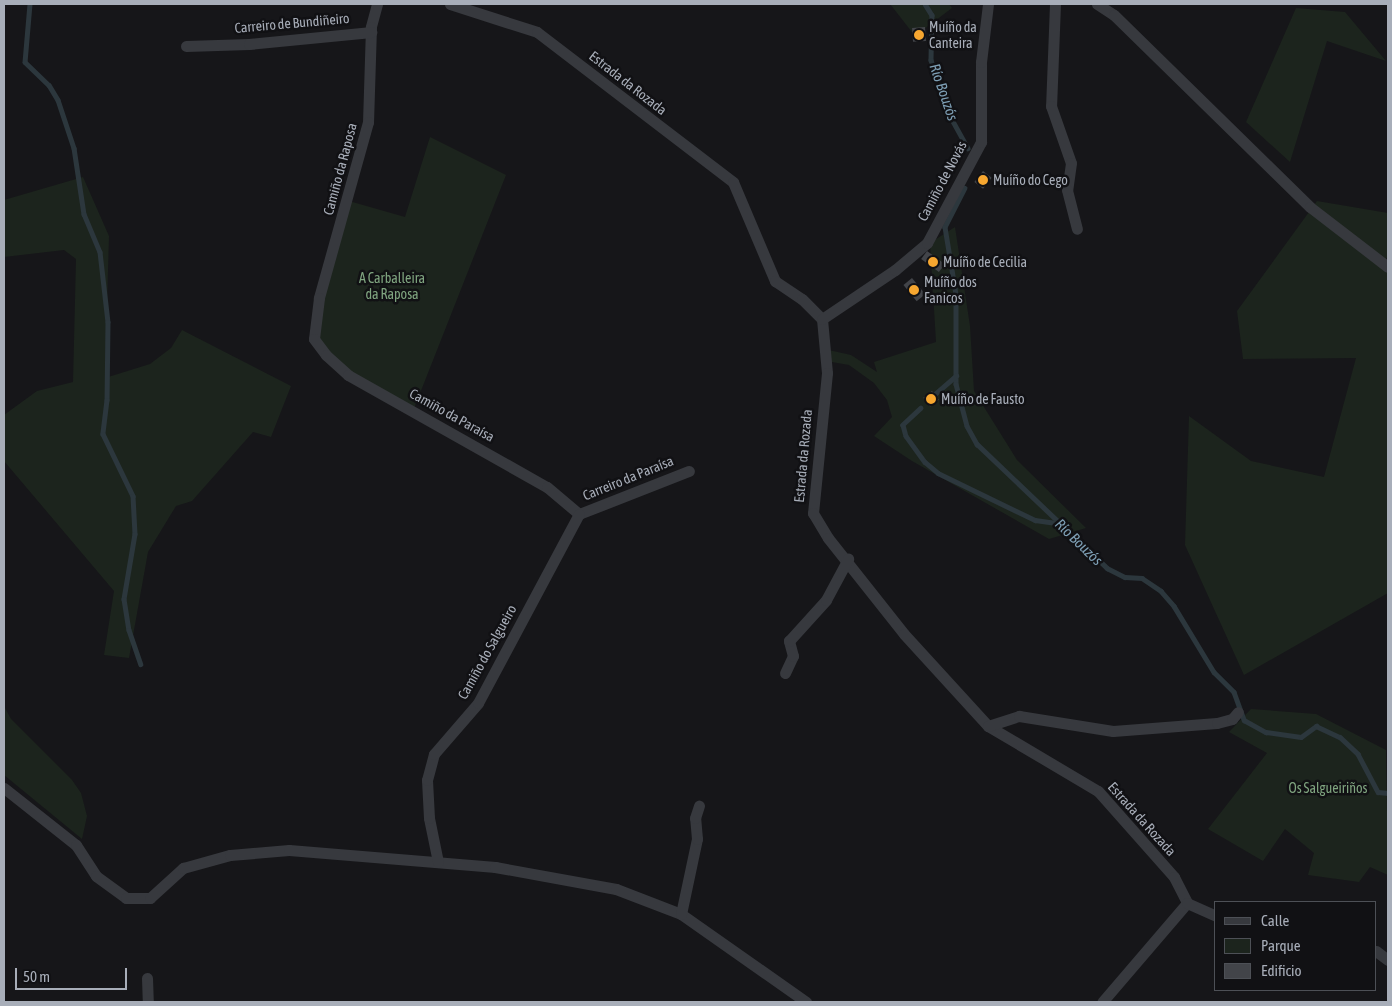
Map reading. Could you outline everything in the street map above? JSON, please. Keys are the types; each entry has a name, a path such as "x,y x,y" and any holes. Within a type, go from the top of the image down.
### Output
{"street":[{"name":"Camiño da Raposa","path":"314,339 319,298 368,122 371,32 377,4"},
{"name":"Estrada da Rozada","path":"450,4 537,32 733,182 775,280 802,299 822,319 827,373 813,513 828,538 848,559 904,634 988,726 1098,791 1174,877 1187,903"},
{"name":"Camiño de Novás","path":"822,319 895,270 927,242 981,142 981,62 988,4"},
{"path":"1055,4 1051,106 1071,164 1067,190 1077,230"},
{"path":"1097,4 1114,15 1310,207 1388,267"},
{"name":"Carreiro de Bundiñeiro","path":"186,46 249,44 371,32"},
{"name":"Camiño da Paraísa","path":"314,339 326,355 348,375 547,487 579,514"},
{"name":"Carreiro da Paraísa","path":"579,514 689,471"},
{"name":"Camiño do Salgueiro","path":"438,862 428,799 427,780 434,754 478,703 579,514"},
{"path":"785,673 793,656 789,641 826,600 848,559"},
{"path":"988,726 1019,716 1113,731 1217,723 1232,719 1238,712"},
{"path":"4,788 76,845 96,876 126,898 150,898 183,868 230,854 289,850 495,867 616,889 681,914 806,1002"},
{"path":"681,914 697,839 699,806"},
{"path":"1102,1002 1187,903 1214,915"},
{"path":"1377,953 1388,960"},
{"path":"147,978 148,1002"}],"green space":[{"path":"890,4 949,4 952,8 915,36"},
{"path":"1296,8 1345,12 1386,61 1327,41 1290,162 1246,122"},
{"name":"A Carballeira da Raposa","path":"430,137 506,175 413,411 348,375 314,339 349,201 405,217"},
{"path":"83,177 109,236 105,378 150,364 171,348 182,330 291,386 271,437 253,432 192,501 176,506 148,552 129,658 104,655 114,591 4,461 4,415 37,391 73,382 76,259 64,250 4,257 4,200"},
{"path":"1317,201 1388,213 1388,256 1383,263 1388,267 1388,593 1244,675 1185,545 1189,416 1251,461 1324,477 1356,358 1243,359 1237,311"},
{"path":"955,227 970,326 974,391 1017,460 1086,528 1049,539 912,461 874,436 892,417 887,400 874,383 849,365 826,361 824,349 851,355 877,372 874,362 936,342 930,243"},
{"path":"4,706 11,719 72,780 81,793 87,816 82,839 4,775"},
{"name":"Os Salgueiriños","path":"1251,709 1316,714 1386,750 1388,875 1370,867 1359,882 1308,875 1314,853 1285,829 1263,861 1208,829 1267,753 1229,732"}],"building":[{"name":"Muíño da Canteira","path":"925,27 926,41 913,42 912,28"},
{"name":"Muíño do Cego","path":"983,171 992,178 983,189 974,182"},
{"name":"Muíño de Cecilia","path":"927,251 945,264 939,272 921,259"},
{"name":"Muíño dos Fanicos","path":"912,278 925,294 917,301 903,285"},
{"name":"Muíño de Fausto","path":"932,391 939,400 930,406 923,398"}],"waterway":[{"path":"30,4 25,62 49,85 58,100 74,148 84,214 100,252 108,322 107,400 103,434 133,496 135,534 124,599 129,630 141,664"},
{"name":"Río Bouzós","path":"925,4 932,15 931,60 949,114 968,148"},
{"name":"Río Bouzós","path":"965,188 945,227 956,294 956,384 967,426 977,444 1107,568 1125,577 1142,578 1161,591 1174,606 1214,672 1234,692 1244,720 1266,732 1301,737 1316,726 1340,737 1358,754 1378,792 1388,793"},
{"path":"935,394 956,376"},
{"path":"921,408 903,425 906,436 925,462 938,473 1035,520 1056,523"}],"place":[{"name":"Muíño da Canteira","path":"919,35"},
{"name":"Muíño do Cego","path":"983,180"},
{"name":"Muíño de Cecilia","path":"933,262"},
{"name":"Muíño dos Fanicos","path":"914,290"},
{"name":"Muíño de Fausto","path":"931,399"}]}
